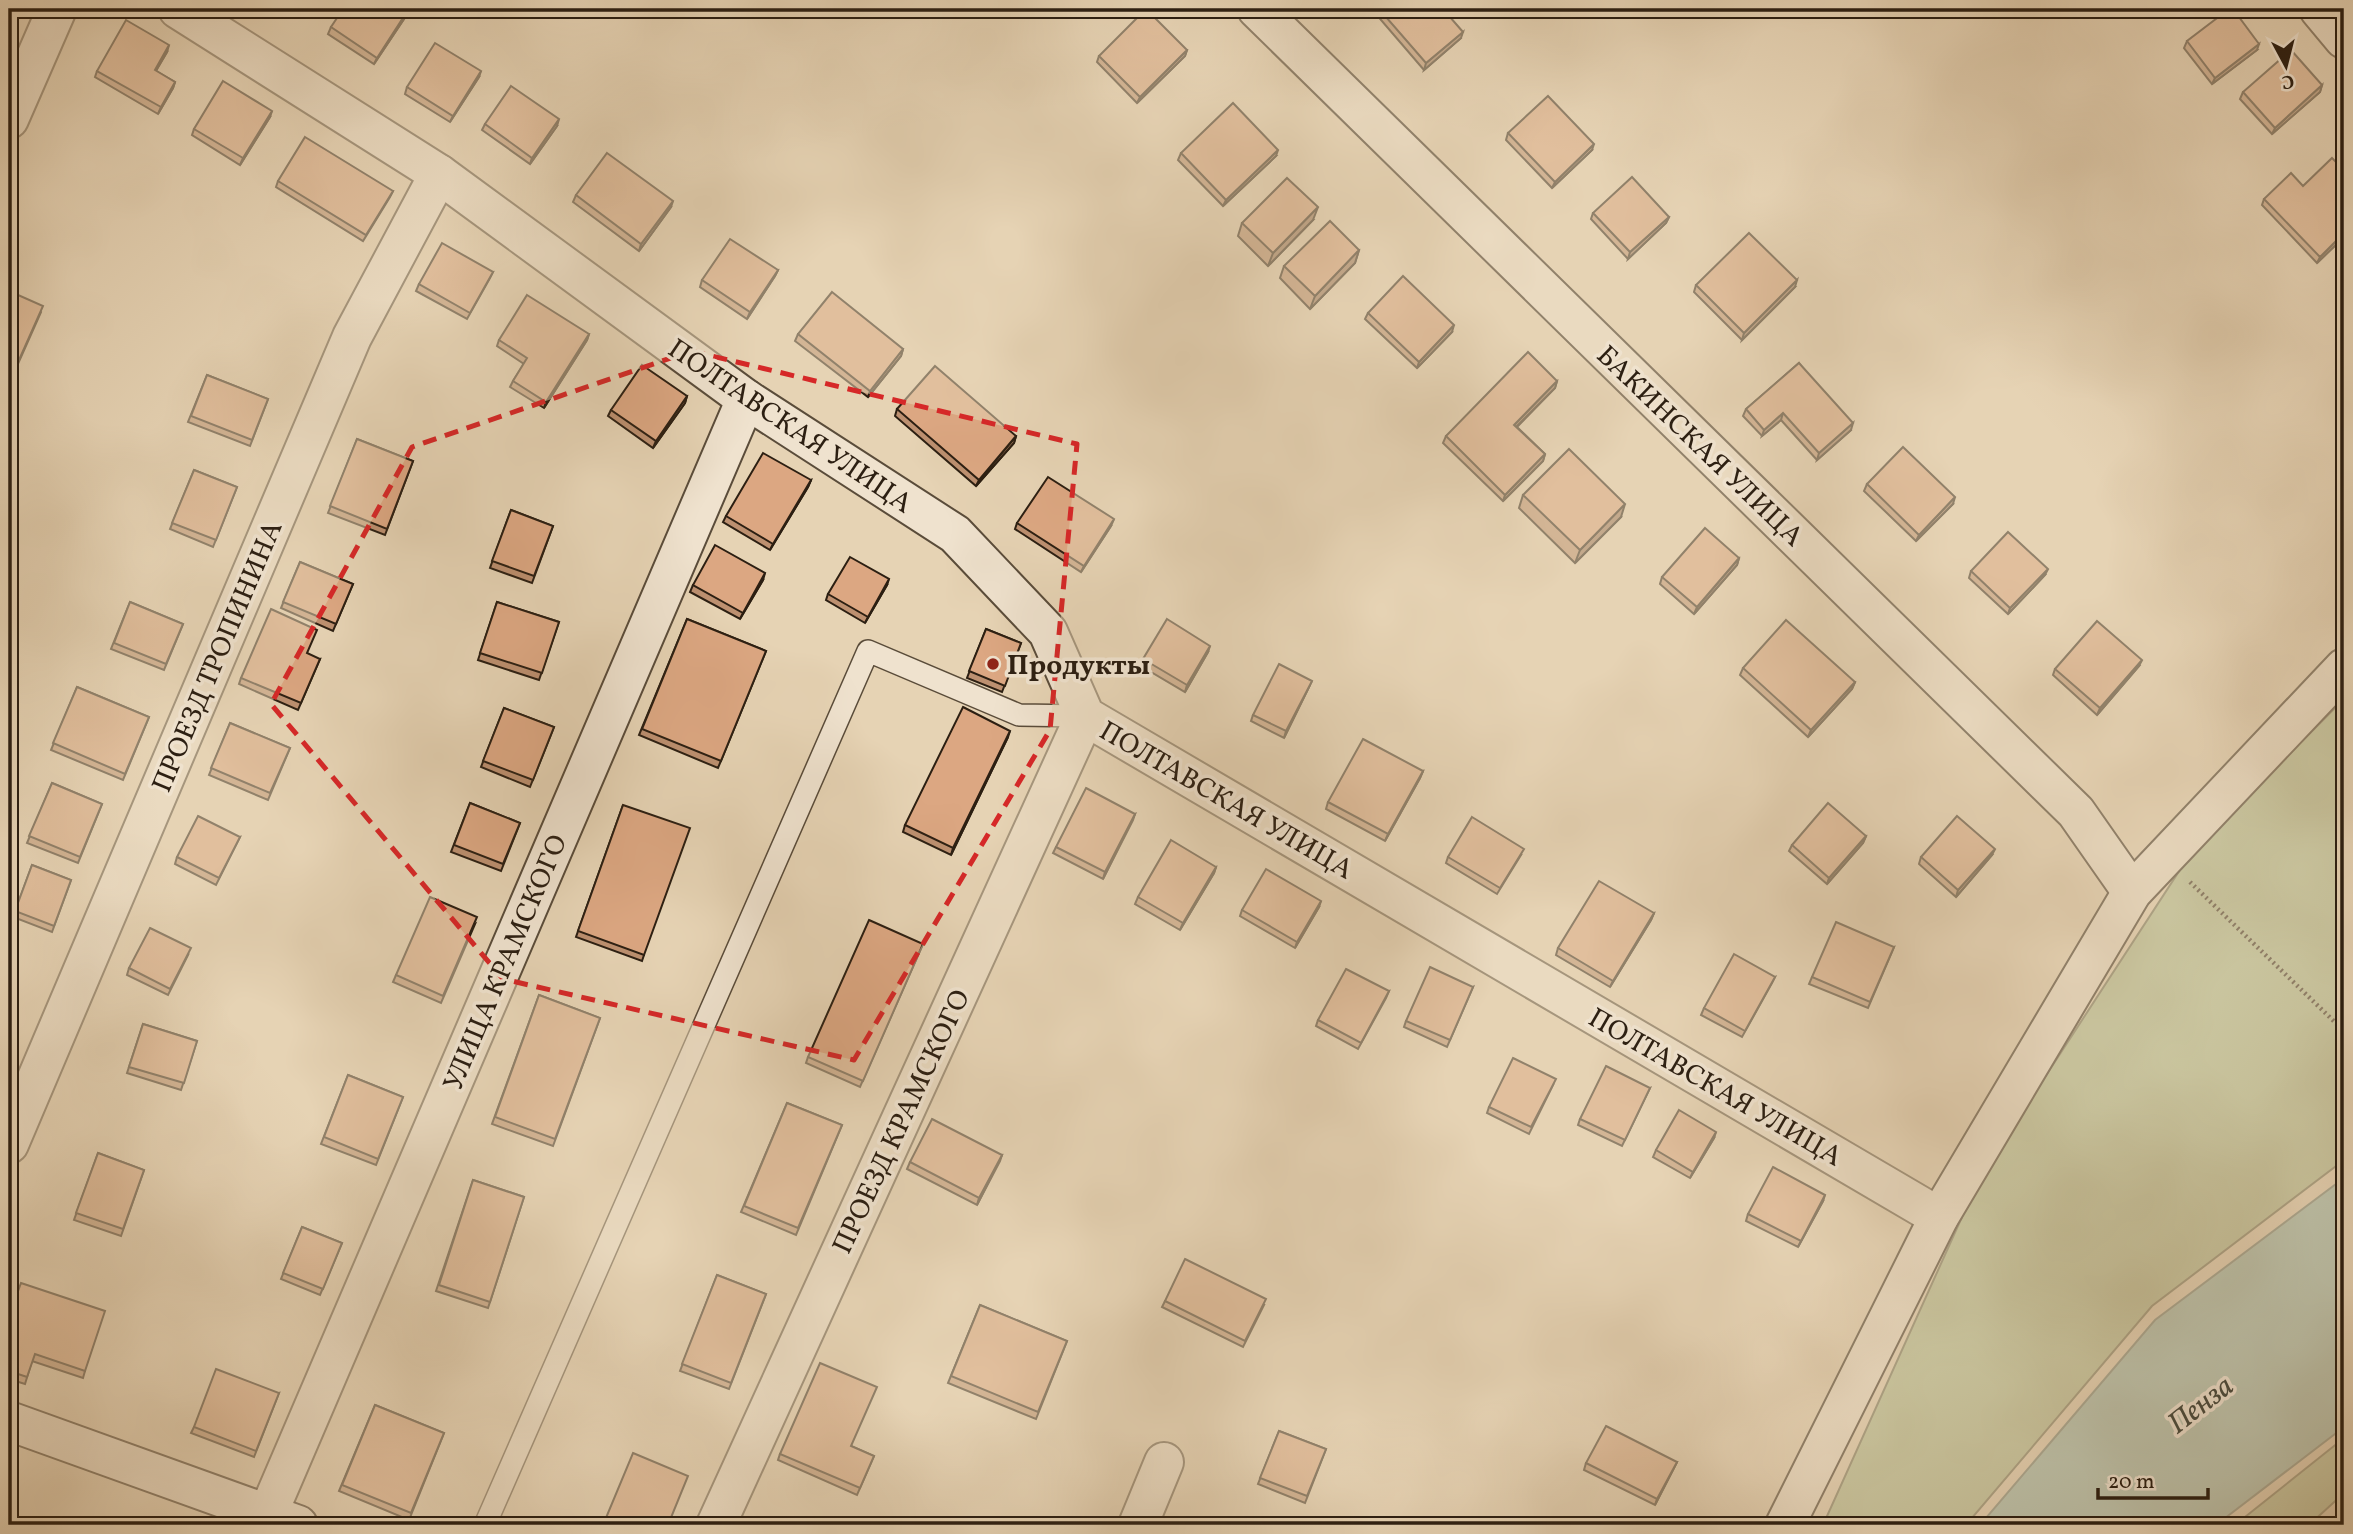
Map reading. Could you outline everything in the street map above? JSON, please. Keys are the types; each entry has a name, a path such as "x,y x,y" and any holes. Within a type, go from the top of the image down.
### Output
{"street":[{"path":"9,119 57,9"},
{"name":"ПОЛТАВСКАЯ УЛИЦА","path":"178,9 439,174 746,399 955,534 1048,632 1085,716 1939,1217"},
{"name":"БАКИНСКАЯ УЛИЦА","path":"1257,9 2076,812 2132,892"},
{"path":"2319,9 2344,39"},
{"name":"ПРОЕЗД ТРОПИНИНА","path":"9,1144 352,337 439,174"},
{"name":"УЛИЦА КРАМСКОГО","path":"276,1521 746,399"},
{"path":"1785,1525 1939,1217 2132,892 2344,668"},
{"name":"ПРОЕЗД КРАМСКОГО","path":"716,1525 1085,716"},
{"path":"9,1421 276,1521"},
{"path":"1138,1525 1164,1462"}],"lane":[{"path":"485,1525 868,651 1019,715 1085,716"}],"path":[{"path":"2165,857 2344,1031"}],"highlighted area":[{"path":"691,351 1077,444 1050,730 854,1060 503,979 271,704 412,447"}],"green space":[{"path":"2344,699 2344,1160 2152,1306 1966,1525 1823,1525 1981,1175 2191,853"},
{"path":"2344,1438 2344,1493 2309,1525 2235,1525"}],"water":[{"name":"Пенза","path":"2344,1178 2344,1427 2216,1525 1980,1525 2155,1320"}],"building":[{"path":"343,9 408,10 377,58 331,27"},
{"path":"1146,9 1187,50 1140,97 1099,56"},
{"path":"1379,9 1443,9 1463,32 1426,63"},
{"path":"2229,9 2233,9 2259,44 2215,78 2187,41"},
{"path":"126,20 169,45 155,70 175,82 161,107 97,71"},
{"path":"435,43 481,71 453,116 407,87"},
{"path":"2291,50 2322,85 2275,128 2243,92"},
{"path":"223,81 272,111 243,158 194,129"},
{"path":"511,86 559,119 532,158 485,124"},
{"path":"1548,96 1594,144 1555,182 1508,133"},
{"path":"1233,103 1278,150 1226,200 1181,153"},
{"path":"305,137 393,191 366,235 278,181"},
{"path":"607,153 673,201 641,244 576,195"},
{"path":"2332,158 2344,170 2344,233 2320,257 2264,199 2291,173 2303,186"},
{"path":"1632,177 1669,217 1630,252 1593,213"},
{"path":"1287,178 1318,207 1273,253 1242,223"},
{"path":"1330,221 1359,250 1315,296 1284,266"},
{"path":"1749,233 1797,280 1744,333 1696,285"},
{"path":"730,239 778,270 750,312 702,280"},
{"path":"442,243 493,272 470,313 419,284"},
{"path":"1403,276 1454,325 1419,362 1368,313"},
{"path":"9,291 43,306 15,369 9,366"},
{"path":"832,292 903,349 870,391 798,334"},
{"path":"527,295 589,334 546,402 513,381 527,358 499,340"},
{"path":"1528,352 1557,381 1514,425 1545,454 1505,495 1446,436"},
{"path":"1799,363 1853,423 1819,453 1783,413 1764,430 1746,409"},
{"path":"642,365 687,396 656,441 611,410"},
{"path":"935,366 1016,436 979,480 897,409"},
{"path":"207,375 268,399 252,440 191,416"},
{"path":"357,439 413,461 387,529 330,506"},
{"path":"1903,447 1955,497 1919,535 1867,484"},
{"path":"1569,449 1625,504 1580,550 1523,495"},
{"path":"763,453 811,480 773,544 726,516"},
{"path":"194,470 237,487 216,540 172,523"},
{"path":"1048,477 1114,519 1084,566 1017,523"},
{"path":"511,510 553,526 534,576 492,561"},
{"path":"1705,528 1739,558 1697,607 1662,577"},
{"path":"2008,532 2048,569 2010,608 1971,571"},
{"path":"715,545 765,573 743,613 693,585"},
{"path":"850,557 889,579 868,617 828,594"},
{"path":"300,562 353,584 336,624 283,602"},
{"path":"130,602 183,624 166,664 114,643"},
{"path":"497,602 559,622 542,673 480,653"},
{"path":"271,609 317,630 307,653 320,659 301,703 241,678"},
{"path":"687,619 766,651 721,761 642,729"},
{"path":"1167,619 1210,646 1187,685 1143,659"},
{"path":"1786,620 1855,682 1811,730 1743,668"},
{"path":"2097,621 2142,660 2100,708 2055,669"},
{"name":"Продукты","path":"986,629 1021,643 1005,686 969,671"},
{"path":"1279,664 1312,681 1286,731 1253,715"},
{"path":"77,687 149,717 125,774 53,743"},
{"path":"963,707 1010,731 953,848 905,825"},
{"path":"504,708 554,727 533,780 483,761"},
{"path":"230,723 290,748 270,793 211,768"},
{"path":"1363,739 1423,771 1388,834 1328,802"},
{"path":"52,783 102,804 80,857 29,836"},
{"path":"1086,788 1135,814 1105,872 1056,847"},
{"path":"470,803 520,823 503,864 454,845"},
{"path":"1828,803 1866,836 1829,878 1792,845"},
{"path":"623,805 690,828 644,955 578,931"},
{"path":"198,816 240,837 219,878 177,857"},
{"path":"1957,816 1995,849 1958,890 1921,857"},
{"path":"1472,817 1524,849 1500,888 1448,857"},
{"path":"1171,840 1216,867 1183,923 1138,897"},
{"path":"32,865 71,880 54,926 15,911"},
{"path":"1266,869 1321,901 1297,942 1242,910"},
{"path":"1599,881 1654,913 1613,981 1558,948"},
{"path":"430,897 477,917 443,996 396,975"},
{"path":"869,920 923,944 863,1081 808,1057"},
{"path":"1836,922 1894,947 1870,1002 1812,977"},
{"path":"150,928 191,948 170,989 129,968"},
{"path":"1734,954 1775,977 1745,1031 1704,1008"},
{"path":"1430,967 1473,987 1450,1040 1406,1021"},
{"path":"1346,969 1389,991 1361,1043 1318,1020"},
{"path":"539,995 600,1018 555,1139 495,1117"},
{"path":"143,1024 197,1041 184,1083 129,1067"},
{"path":"1513,1058 1556,1079 1531,1127 1489,1107"},
{"path":"1606,1066 1650,1088 1625,1140 1580,1119"},
{"path":"348,1075 403,1097 378,1159 324,1137"},
{"path":"787,1103 842,1125 798,1228 744,1206"},
{"path":"1679,1110 1716,1132 1693,1172 1656,1150"},
{"path":"932,1119 1002,1155 979,1198 910,1162"},
{"path":"98,1153 144,1170 123,1229 76,1213"},
{"path":"1773,1167 1825,1195 1801,1241 1748,1214"},
{"path":"473,1180 524,1197 490,1302 439,1285"},
{"path":"302,1227 342,1243 323,1289 283,1273"},
{"path":"1185,1259 1266,1299 1245,1341 1165,1301"},
{"path":"717,1275 766,1294 731,1383 682,1364"},
{"path":"21,1283 105,1311 85,1371 35,1354 27,1377 9,1371 9,1316"},
{"path":"980,1305 1067,1341 1038,1412 951,1376"},
{"path":"820,1363 877,1387 851,1446 874,1456 860,1488 780,1454"},
{"path":"216,1369 279,1393 256,1451 194,1427"},
{"path":"375,1405 444,1433 411,1513 342,1485"},
{"path":"1606,1426 1677,1462 1657,1499 1586,1463"},
{"path":"1279,1431 1326,1449 1307,1496 1260,1478"},
{"path":"633,1453 688,1476 668,1525 603,1525"}],"place":[{"name":"Продукты","path":"993,664"}]}
